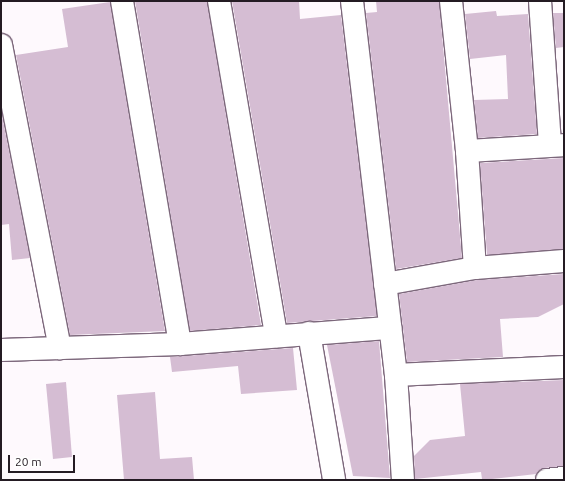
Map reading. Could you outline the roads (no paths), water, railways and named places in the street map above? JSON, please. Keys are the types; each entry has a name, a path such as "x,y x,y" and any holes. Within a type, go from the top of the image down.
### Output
{"street":[{"path":"122,1 180,344"},
{"path":"219,1 276,336"},
{"path":"352,1 396,375 403,480"},
{"path":"451,1 467,151 475,268"},
{"path":"467,151 557,145 540,1"},
{"path":"1,45 60,348"},
{"path":"385,284 475,268 564,261"},
{"path":"1,350 180,344 390,328"},
{"path":"309,333 334,480"},
{"path":"396,375 564,367"},
{"path":"547,480 564,478"}]}
